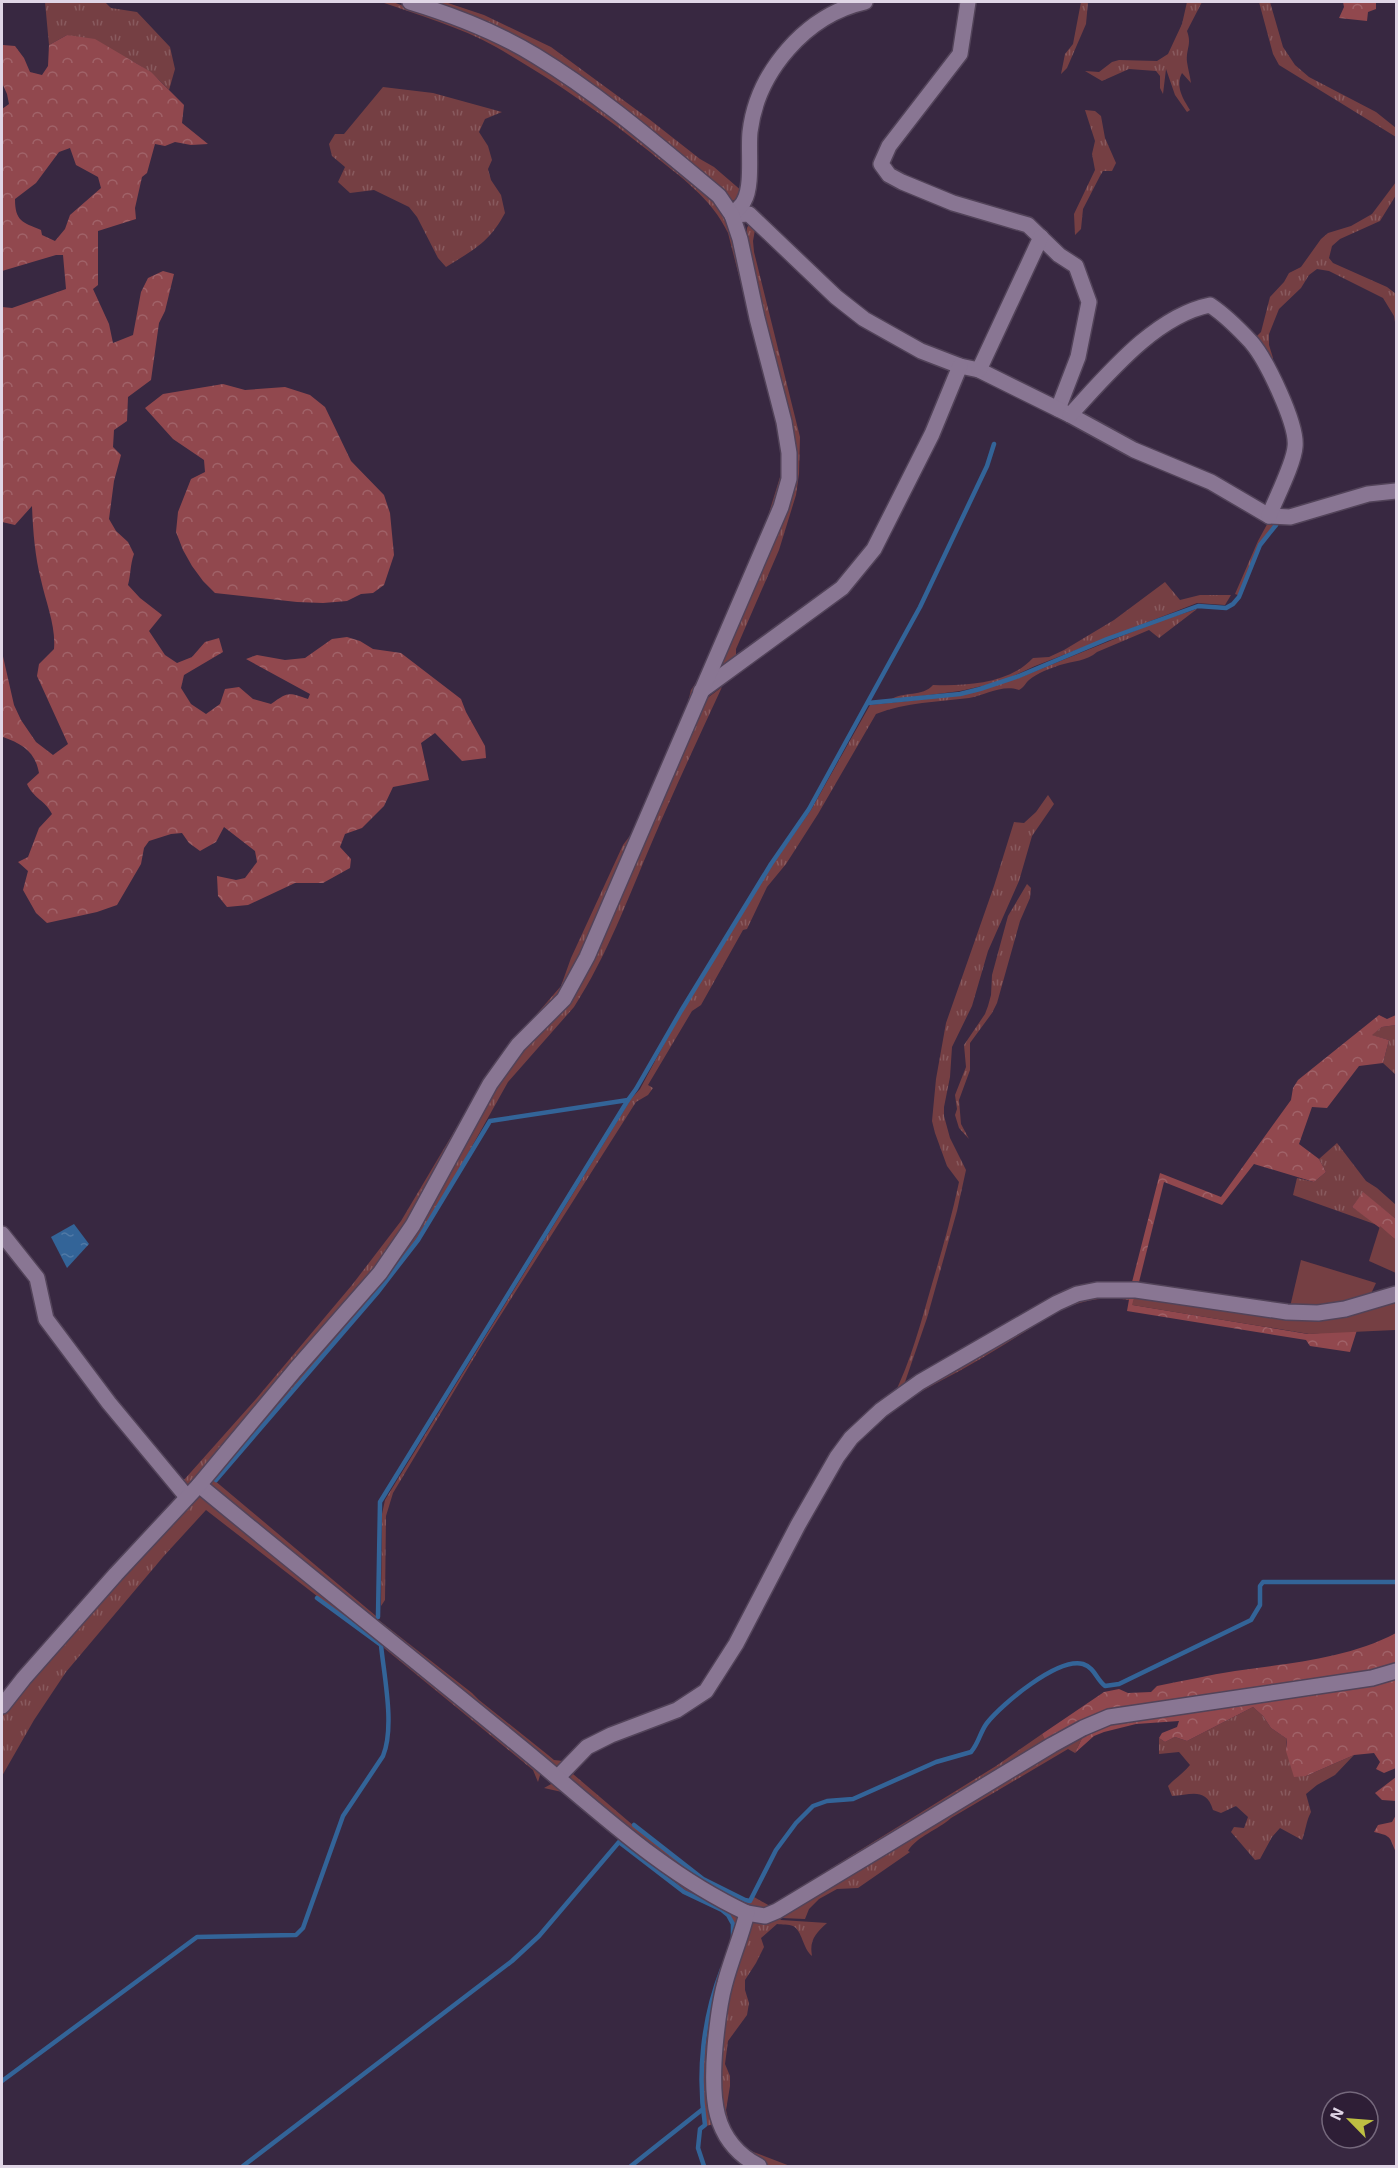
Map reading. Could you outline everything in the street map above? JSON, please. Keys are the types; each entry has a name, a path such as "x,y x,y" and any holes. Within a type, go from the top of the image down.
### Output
{"street":[{"path":"2,1706 85,1609 199,1485 380,1273 413,1226 490,1084 518,1045 564,999 587,957 781,507 789,479 789,453 784,422 757,318 740,238 732,215 718,196 592,93 535,55 480,27 410,2"},
{"path":"732,215 745,200 750,167 750,132 758,98 775,68 794,42 823,18 865,2"},
{"path":"968,2 960,54 889,146 881,164 889,175 902,182 953,203 1028,225 1059,255 1076,266 1089,302 1064,412"},
{"path":"732,215 749,214 836,297 864,320 921,351 960,366 979,370 1134,450 1211,482 1269,516 1290,517 1368,494 1396,490"},
{"path":"979,370 1041,237"},
{"path":"1064,412 1166,324 1182,315 1210,305 1232,323 1258,353 1291,417 1296,434 1295,449 1269,516"},
{"path":"701,691 842,588 874,549 932,434 960,366"},
{"path":"2,1234 37,1278 46,1319 109,1403 187,1497"},
{"path":"558,1778 587,1748 611,1734 677,1710 706,1692 736,1644 803,1516 850,1438 900,1395 1035,1314 1077,1294 1112,1289 1136,1290 1287,1312 1318,1313 1345,1309 1396,1294"},
{"path":"199,1485 558,1778 634,1843 705,1891 747,1913 765,1916 777,1911 1052,1745 1097,1721 1158,1709 1372,1678 1396,1671"},
{"path":"747,1913 724,1983 713,2083 718,2121 725,2136 744,2158 759,2166"}],"green space":[{"path":"45,2 105,2 111,8 137,12 170,47 175,69 169,90 147,70 94,44 67,35 49,45"},
{"path":"381,2 393,2 495,41 547,72 628,128 696,184 717,205 726,219 737,246 783,437 783,486 762,535 780,477 781,449 728,233 721,220 704,198 683,179 575,96 496,47 468,33"},
{"path":"418,2 445,2 484,15 551,47 700,159 714,167 743,192 737,201 731,200 593,91"},
{"path":"1081,2 1088,2 1086,24 1067,68 1061,74 1065,54 1073,44"},
{"path":"1187,2 1202,2 1187,31 1189,40 1187,62 1191,83 1182,73 1179,83 1190,110 1187,112 1175,95 1166,69 1163,94 1160,88 1160,76 1156,71 1129,69 1102,81 1085,71 1099,72 1112,62 1119,60 1157,61 1168,54 1182,24"},
{"path":"1259,2 1270,2 1283,47 1295,65 1309,77 1376,112 1396,128 1396,137 1279,65 1273,54"},
{"path":"1343,2 1376,2 1376,9 1368,12 1367,21 1339,18 1344,7"},
{"path":"67,35 95,39 151,72 184,105 182,123 208,144 191,145 175,142 165,146 155,144 147,173 142,177 135,208 136,219 98,231 98,285 93,289 109,324 113,343 133,335 141,292 148,278 163,271 174,274 165,311 159,323 151,380 128,397 127,421 114,430 113,447 121,455 114,481 109,519 116,531 128,542 134,554 128,585 140,598 162,615 149,631 165,655 177,663 192,657 205,642 219,638 223,652 184,675 181,688 191,704 206,714 220,704 225,689 239,687 253,699 271,704 288,694 308,699 310,694 246,659 257,655 285,660 305,658 332,639 347,637 360,641 373,649 401,653 461,699 485,746 486,758 462,761 435,733 421,743 429,780 393,787 384,806 362,828 345,834 340,847 351,859 350,868 323,883 295,883 248,905 227,907 218,896 217,876 236,880 245,878 257,862 255,851 224,827 216,842 200,851 189,843 182,833 149,841 144,848 141,864 117,905 97,912 47,923 36,913 23,890 28,871 18,862 28,857 39,828 52,814 27,784 39,773 31,754 16,742 3,737 2,734 2,652 14,705 36,742 53,755 68,744 37,676 39,664 54,649 54,640 37,562 32,506 15,525 2,522 2,307 12,308 66,289 63,255 2,271 2,109 9,104 2,83 2,47 3,45 15,46 30,72 42,75 48,66 49,45","holes":["70,148 76,165 98,177 101,188 70,215 65,229 55,241 42,235 41,230 21,220 16,212 15,199 36,183 59,152"]},
{"path":"383,87 433,93 502,112 485,119 479,132 488,146 492,160 488,169 491,180 501,195 505,213 486,239 446,267 438,258 417,217 409,207 374,190 350,193 338,182 345,167 332,156 329,144 335,134 344,134"},
{"path":"1085,110 1095,111 1101,116 1105,138 1116,163 1112,171 1103,171 1100,176 1083,209 1081,229 1075,235 1074,214 1095,170 1092,154 1095,141"},
{"path":"1396,182 1396,195 1380,221 1340,239 1332,246 1329,258 1333,263 1387,287 1396,294 1396,328 1394,316 1383,298 1329,271 1317,269 1279,309 1269,334 1269,345 1273,358 1268,368 1253,340 1261,332 1270,297 1289,273 1301,267 1321,239 1328,233 1351,226 1372,214"},
{"path":"750,222 756,224 754,252 800,437 799,474 796,495 779,550 736,649 736,657 716,675 790,500 747,238 747,228"},
{"path":"223,384 245,390 285,387 310,395 325,407 351,461 384,495 390,513 394,555 384,585 373,593 361,594 347,601 323,603 215,593 203,581 183,550 176,532 178,512 191,479 205,472 204,460 173,439 145,408 163,394"},
{"path":"1271,517 1281,522 1280,525 1276,524 1260,544 1241,590 1238,595 1235,594 1258,541"},
{"path":"745,575 585,953 558,997 526,1035 409,1222 368,1278 218,1454 187,1486 183,1481 352,1285 401,1221 496,1061 561,986 571,958 623,845 635,829 687,706 691,690 702,674"},
{"path":"1165,582 1180,600 1200,595 1231,595 1225,605 1197,603 1035,666 1000,682 960,691 890,700 924,691 933,685 987,682 1012,673 1033,658 1049,657 1064,650 1114,620"},
{"path":"1197,609 1159,638 1149,630 1089,657 1044,671 1032,677 1019,690 1000,689 969,698 910,705 876,714 818,814 786,864 767,887 747,929 743,930 701,1005 692,1011 648,1085 653,1088 648,1095 636,1102 483,1343 393,1493 386,1516 385,1600 381,1606 382,1514 385,1500 631,1099 640,1089 683,1009 773,864 811,810 870,705 963,695 982,690 1021,677 1154,623"},
{"path":"722,687 607,947 574,1007 508,1082 447,1191 416,1239 376,1292 214,1480 376,1618 554,1760 563,1761 558,1768 209,1485 210,1477 381,1276 490,1097 523,1051 545,1026 706,699"},
{"path":"1048,795 1054,804 1032,836 1019,881 988,951 972,1006 952,1047 944,1116 950,1138 966,1170 927,1318 905,1382 893,1397 920,1327 959,1182 947,1166 932,1121 936,1079 946,1023 1014,822 1024,823 1036,812"},
{"path":"1027,884 1031,888 1030,898 1020,921 997,1003 970,1043 970,1070 959,1100 961,1124 969,1139 959,1128 955,1115 957,1109 955,1095 966,1067 964,1045 985,1014 991,995 992,975 1008,916"},
{"path":"1379,1015 1387,1019 1396,1015 1396,1025 1382,1027 1372,1035 1389,1040 1383,1063 1359,1066 1327,1108 1312,1107 1299,1144 1319,1159 1326,1172 1314,1182 1254,1164 1222,1205 1164,1182 1138,1286 1131,1286 1160,1173 1221,1197 1291,1100 1293,1088 1298,1080"},
{"path":"1396,1025 1396,1075 1383,1063 1389,1040 1371,1035 1382,1027"},
{"path":"1337,1143 1366,1181 1396,1205 1396,1219 1363,1193 1352,1207 1380,1226 1293,1195 1297,1178 1314,1182 1326,1172 1319,1159"},
{"path":"1363,1192 1396,1219 1396,1240 1352,1207"},
{"path":"1380,1226 1396,1240 1396,1273 1369,1261"},
{"path":"1301,1260 1376,1283 1369,1298 1329,1306 1290,1307"},
{"path":"1097,1293 1130,1294 1129,1300 1110,1298 1093,1300 1059,1311 915,1395 868,1428 841,1458 736,1655 709,1695 687,1711 610,1740 580,1761 573,1774 703,1880 745,1902 750,1902 754,1897 770,1906 996,1766 1042,1734 1047,1744 766,1912 746,1910 684,1874 628,1832 568,1780 573,1765 586,1752 604,1741 689,1707 712,1689 732,1658 840,1457 871,1423 907,1395 1026,1323 1067,1302"},
{"path":"1130,1294 1135,1294 1133,1305 1308,1334 1357,1330 1350,1352 1310,1346 1306,1340 1127,1311"},
{"path":"1135,1294 1287,1315 1388,1301 1396,1304 1395,1330 1309,1334 1132,1305"},
{"path":"199,1495 204,1498 541,1772 538,1782 533,1770 384,1648 383,1644 206,1510 163,1557 66,1672 34,1720 2,1776 2,1713 42,1663"},
{"path":"1396,1633 1396,1665 1377,1671 1171,1703 1047,1744 1042,1734 1104,1692 1119,1689 1128,1693 1151,1692 1157,1686 1196,1678 1317,1659 1358,1649"},
{"path":"1396,1673 1396,1768 1384,1773 1376,1769 1380,1762 1374,1753 1354,1755 1306,1776 1294,1777 1286,1751 1287,1739 1271,1728 1253,1707 1187,1741 1175,1737 1165,1742 1159,1738 1162,1733 1177,1727 1179,1721 1136,1724 1094,1736 1075,1753 1085,1732 1101,1725"},
{"path":"1253,1707 1271,1728 1287,1739 1288,1755 1306,1776 1354,1755 1335,1775 1306,1794 1311,1812 1302,1840 1280,1828 1272,1837 1260,1859 1255,1860 1231,1832 1234,1827 1244,1828 1248,1817 1236,1806 1221,1813 1213,1810 1202,1795 1172,1796 1168,1786 1190,1765 1179,1752 1159,1754 1159,1738 1165,1742 1175,1737 1187,1741"},
{"path":"1085,1732 1075,1753 1068,1749 951,1818 917,1841 908,1851 910,1852 858,1888 837,1889 819,1899 809,1909 805,1919 782,1918 779,1913"},
{"path":"1396,1777 1396,1801 1382,1800 1375,1793"},
{"path":"553,1783 736,1916 738,1920 723,1979 714,2124 706,2126 703,2075 708,2026 735,1930 729,1914 685,1890 562,1792 544,1788"},
{"path":"1396,1815 1396,1852 1387,1836 1374,1832 1378,1825 1392,1822"},
{"path":"777,1915 781,1920 827,1923 814,1937 812,1956 796,1928 791,1925 777,1924 761,1938 764,1947 745,1980 749,2003 747,2015 728,2041 725,2064 730,2076 730,2086 726,2110 731,2133 748,2150 790,2166 764,2166 723,2128 717,2055 720,2024 751,1919"}],"water":[{"path":"74,1224 89,1244 67,1268 51,1237"}],"waterway":[{"path":"378,1617 380,1502 636,1089 771,864 809,809 920,607 987,466 994,444"},
{"path":"868,703 960,694 980,689 1198,606 1226,608 1239,597 1260,545 1276,525"},
{"path":"216,1480 377,1293 418,1240 490,1121 628,1100"},
{"path":"634,1825 703,1879 750,1901 776,1850 796,1823 813,1806 827,1801 853,1799 936,1762 971,1752 994,1715 1031,1684 1060,1668 1072,1664 1083,1664 1090,1668 1105,1686 1119,1684 1251,1620 1260,1605 1260,1586 1263,1582 1396,1582"},
{"path":"2,2081 197,1937 296,1935 303,1928 343,1816 383,1756 388,1731 388,1701 381,1645 317,1598"},
{"path":"243,2166 512,1961 539,1936 619,1842 684,1892 728,1915 733,1924 733,1938"},
{"path":"704,2166 698,2148 700,2129 705,2125 702,2086 703,2046 710,2007 722,1969"},
{"path":"631,2166 703,2109"}]}
